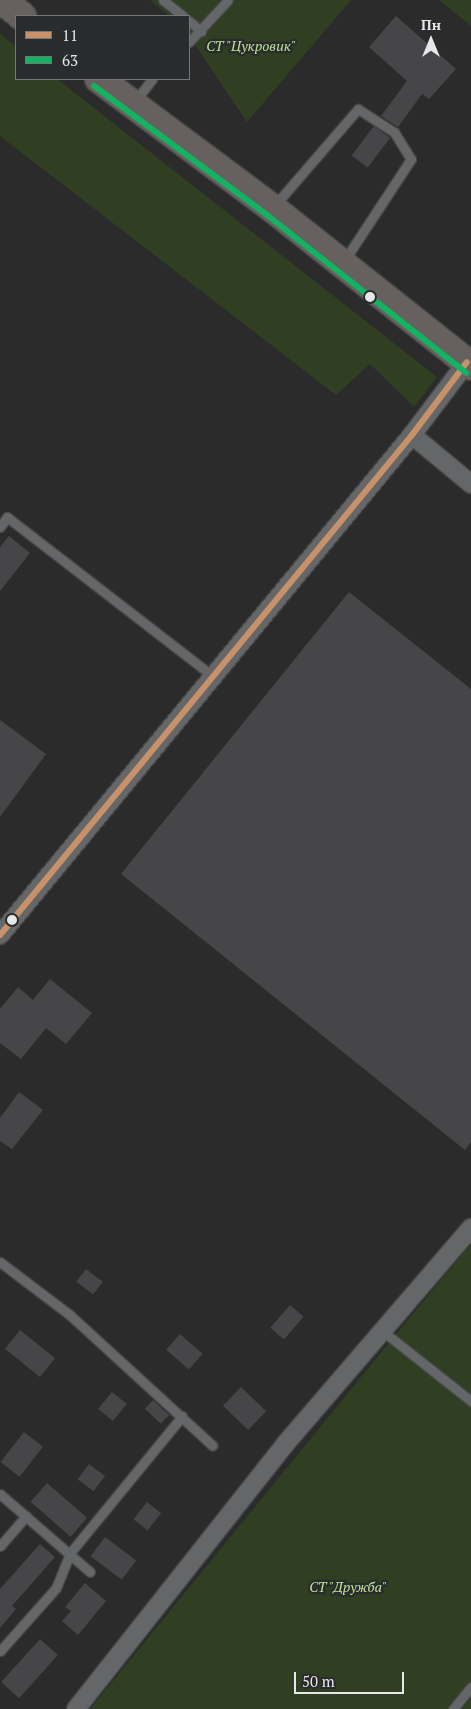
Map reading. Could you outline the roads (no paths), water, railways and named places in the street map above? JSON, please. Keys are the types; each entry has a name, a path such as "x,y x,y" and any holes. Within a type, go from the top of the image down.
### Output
{"main road":[{"path":"2,0 21,15"},
{"path":"100,80 132,106 272,208 469,364"}],"street":[{"path":"0,935 469,364"},
{"path":"412,435 471,484"},
{"path":"76,1709 286,1443 385,1333 471,1228"}],"lane":[{"path":"163,0 182,15"},
{"path":"190,41 201,32 228,0"},
{"path":"190,22 201,32"},
{"path":"132,106 151,80"},
{"path":"272,208 358,109 394,132 411,159 342,264"},
{"path":"0,527 7,517 213,676"},
{"path":"0,1262 70,1315 212,1445"},
{"path":"385,1333 471,1401"},
{"path":"0,1651 56,1588 70,1553 182,1416"},
{"path":"0,1494 90,1572"},
{"path":"0,1546 26,1516"},
{"path":"453,1709 471,1687"}],"park label":[{"name":"СТ \"Цукровик\"","path":"251,46"},
{"name":"СТ \"Дружба\"","path":"348,1587"}]}
